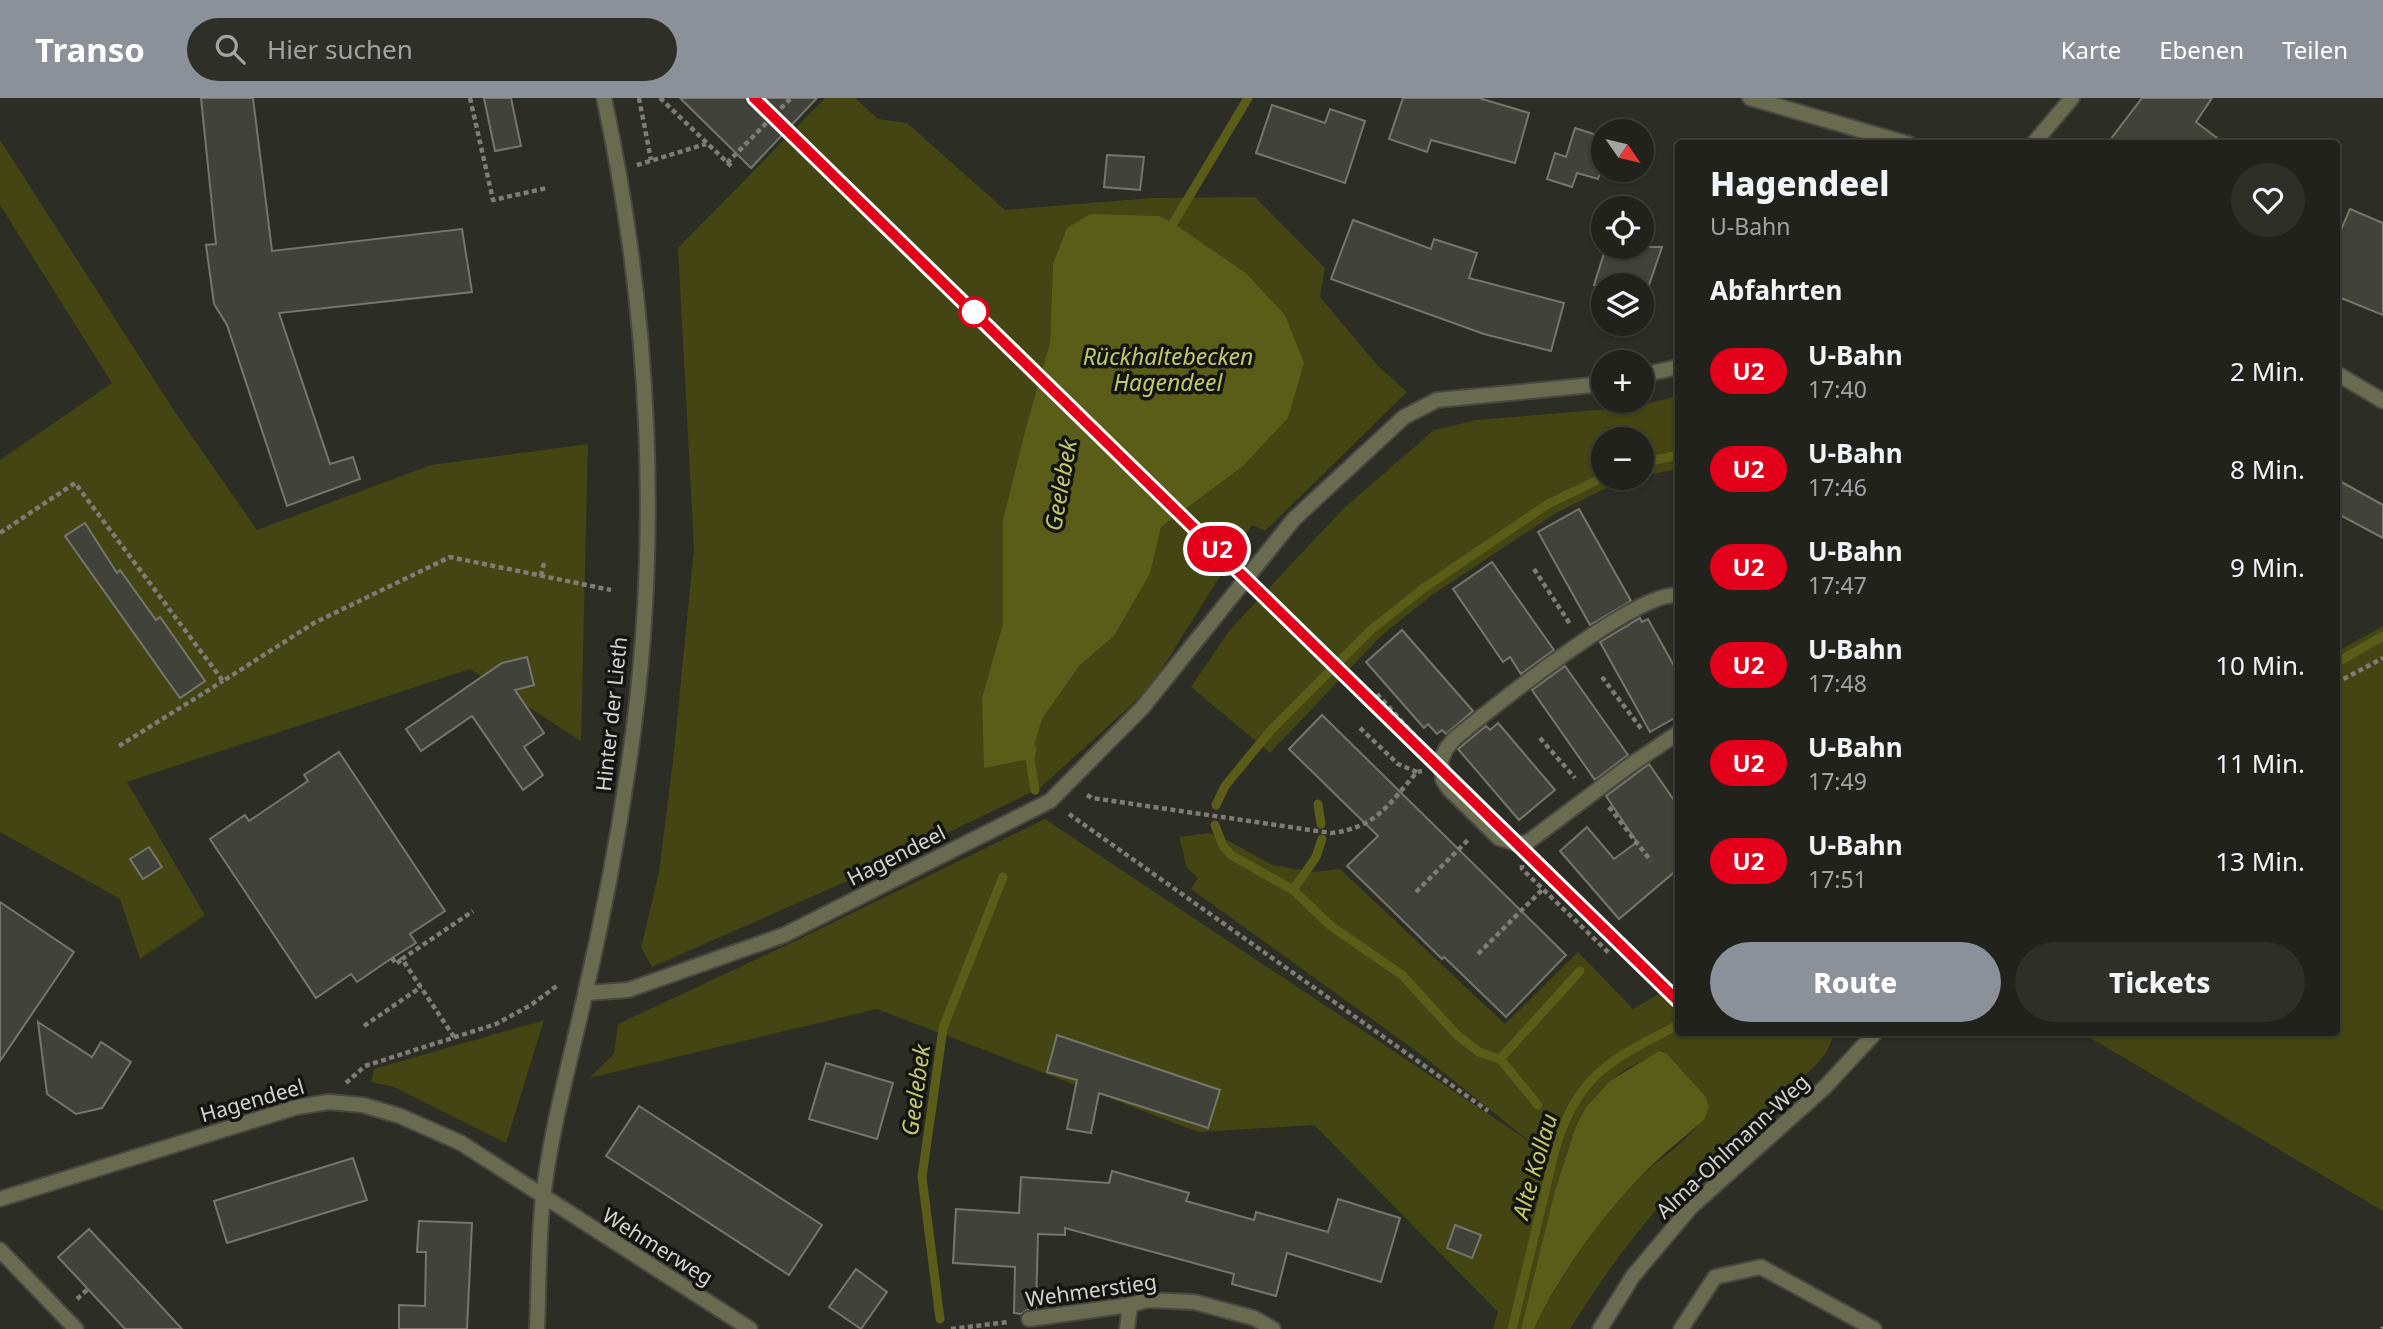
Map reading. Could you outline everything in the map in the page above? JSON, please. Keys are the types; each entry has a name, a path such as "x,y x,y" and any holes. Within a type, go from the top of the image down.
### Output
{"street":[{"name":"Hinter der Lieth","path":"537,1329 543,1198 561,1093 586,993 610,878 631,749 645,571 646,447 636,282 620,170 604,98"},
{"path":"1750,98 1895,140"},
{"path":"2036,140 2071,98"},
{"path":"1654,372 1675,368"},
{"path":"2340,375 2383,401"},
{"name":"Hagendeel","path":"586,993 628,990 784,935 1050,801 1143,707 1294,519 1404,417 1437,400 1591,385"},
{"path":"1675,595 1656,598 1582,642 1519,686 1454,739 1446,749 1441,765 1449,789 1499,838 1518,844 1528,842 1675,735"},
{"name":"Alma-Ohlmann-Weg","path":"1600,1329 1633,1276 1691,1207 1825,1087 1872,1036"},
{"name":"Hagendeel","path":"0,1199 297,1107 329,1102 363,1105 400,1116 461,1143 543,1198"},
{"name":"Wehmerweg","path":"543,1198 750,1329"},
{"path":"0,1250 76,1329"},
{"path":"1681,1329 1715,1277 1761,1267 1874,1329"},
{"name":"Wehmerstieg","path":"1030,1319 1130,1305 1147,1300 1194,1302 1254,1318 1273,1329"},
{"path":"1127,1329 1130,1305"}],"path":[{"path":"470,98 493,200 547,188"},
{"path":"639,98 651,160"},
{"path":"660,98 730,165 791,98"},
{"path":"620,170 707,144"},
{"path":"0,533 75,483 223,681"},
{"path":"119,746 314,623 450,556 611,590"},
{"path":"541,576 544,563"},
{"path":"1534,569 1582,642"},
{"path":"2340,681 2383,657"},
{"path":"1602,677 1656,748"},
{"path":"1068,783 1092,798 1331,833 1349,831 1368,823 1383,810 1417,772 1441,765 1377,694"},
{"path":"1360,728 1398,764 1417,772"},
{"path":"1540,738 1593,793 1651,861"},
{"path":"1050,801 1488,1111"},
{"path":"1416,892 1484,824"},
{"path":"1518,844 1522,869 1609,953"},
{"path":"1478,954 1543,889"},
{"path":"392,958 396,964 473,911"},
{"path":"402,959 454,1037"},
{"path":"329,1102 353,1074 365,1066 496,1024 531,1005 558,985"},
{"path":"364,1027 421,987"},
{"name":"Wehmerstieg","path":"951,1329 1030,1319"}],"shaded area":[{"path":"825,98 855,98 878,119 907,123 1005,210 1152,198 1255,197 1325,268 1320,297 1378,366 1407,392 1265,531 1252,525 1150,688 1040,788 852,879 652,967 641,948 659,872 694,548 678,248","holes":["1160,216 1246,273 1285,315 1242,467 1161,527 1150,574 1114,636 1080,665 1042,719 982,698 1003,623 1003,520 1050,342 1053,264"]},
{"path":"0,140 175,412 257,530 431,465 588,444 581,741 470,669 127,782 205,915 140,959 120,899 0,832 0,460 112,383 0,205"},
{"path":"1675,397 1675,470 1654,474 1654,427 1591,427 1591,490 1602,490 1556,513 1432,595 1381,636 1270,753 1191,687 1229,631 1343,509 1434,430 1477,420 1591,410 1591,413 1654,413 1654,402"},
{"path":"2383,626 2383,1211 2087,1036 2340,1036 2340,650"},
{"path":"1045,819 1533,1144 1423,1056 1191,889 1198,878 1187,868 1179,837 1209,833 1272,865 1313,872 1340,869 1505,1024 1578,952 1633,1009 1675,985 1675,1036 1834,1036 1826,1053 1815,1066 1715,1152 1659,1207 1612,1266 1570,1329 1534,1329 1556,1288 1601,1222 1634,1183 1688,1136 1704,1116 1707,1106 1706,1097 1663,1051 1628,1068 1610,1081 1586,1107 1576,1126 1555,1190 1521,1329 1493,1329 1498,1312 1314,1125 1198,1132 877,1009 589,1078 614,1054 618,1024"},
{"path":"544,1020 506,1143 394,1087 371,1082 374,1069"}],"water":[{"name":"Rückhaltebecken Hagendeel","path":"1090,214 1160,216 1246,273 1285,315 1304,363 1288,418 1242,467 1161,527 1150,574 1114,636 1080,665 1042,719 1030,759 984,768 982,698 1003,623 1003,520 1050,342 1053,264 1067,228"},
{"path":"1659,1051 1666,1053 1706,1097 1709,1107 1704,1120 1654,1163 1624,1194 1567,1270 1534,1329 1521,1329 1555,1190 1576,1126 1586,1107 1610,1081"}],"building":[{"path":"201,98 253,98 272,251 462,229 472,292 279,313 330,464 353,457 360,479 287,506 227,325 214,304 206,245 216,244"},
{"path":"484,98 511,98 521,146 495,151"},
{"path":"680,98 817,98 751,168"},
{"path":"1403,98 1479,98 1529,113 1515,163 1431,140 1427,152 1389,139"},
{"path":"2142,98 2212,98 2196,122 2220,140 2110,140"},
{"path":"1272,105 1325,123 1330,109 1365,121 1345,183 1256,153"},
{"path":"1575,128 1591,133 1591,177 1577,173 1572,187 1547,179 1555,153 1566,157"},
{"path":"1107,155 1144,157 1140,190 1104,187"},
{"path":"2350,209 2383,223 2383,315 2340,298 2340,232"},
{"path":"1353,220 1431,249 1434,239 1477,253 1469,278 1564,303 1551,351 1484,334 1331,279"},
{"path":"1654,247 1662,247 1653,273 1598,273 1602,259 1654,259"},
{"path":"2340,481 2383,505 2383,538 2340,515"},
{"path":"1579,509 1631,601 1590,625 1538,532"},
{"path":"85,523 117,573 120,570 156,620 160,617 205,681 180,698 65,536"},
{"path":"1492,562 1554,650 1521,674 1510,657 1503,662 1453,589"},
{"path":"1640,618 1642,622 1648,619 1675,668 1675,718 1650,732 1600,642"},
{"path":"1402,630 1473,711 1446,734 1442,730 1437,734 1428,724 1424,728 1366,662"},
{"path":"527,657 534,685 515,690 544,733 524,747 543,775 523,790 472,716 421,751 406,729 502,663"},
{"path":"1565,666 1628,755 1595,780 1532,690"},
{"path":"1322,715 1566,955 1506,1017 1347,866 1378,836 1289,749"},
{"path":"1498,723 1555,790 1519,820 1458,749 1486,726 1490,730"},
{"path":"339,752 445,911 410,934 416,943 357,982 351,974 316,998 210,839 245,815 249,821 308,781 304,775"},
{"path":"1649,764 1675,802 1675,872 1619,919 1560,851 1587,827 1614,859 1637,842 1606,796"},
{"path":"149,847 162,867 143,879 130,859"},
{"path":"0,902 74,952 0,1061"},
{"path":"38,1022 92,1057 101,1042 131,1062 102,1108 76,1114 47,1094"},
{"path":"1057,1035 1220,1090 1208,1128 1099,1093 1091,1133 1067,1129 1077,1080 1047,1072"},
{"path":"826,1063 893,1083 877,1139 809,1119"},
{"path":"639,1106 822,1225 789,1275 606,1156"},
{"path":"353,1158 367,1200 227,1243 214,1201"},
{"path":"1112,1171 1189,1193 1186,1201 1254,1220 1256,1212 1328,1232 1338,1199 1400,1218 1381,1282 1287,1253 1276,1296 1232,1284 1234,1274 1065,1228 1065,1235 1038,1234 1036,1308 1021,1314 1014,1313 1015,1267 953,1263 956,1209 1019,1213 1021,1177 1109,1183"},
{"path":"419,1221 472,1223 467,1329 399,1329 399,1305 425,1306 426,1252 417,1252"},
{"path":"1455,1225 1481,1235 1472,1258 1447,1248"},
{"path":"89,1229 182,1329 125,1329 58,1257"},
{"path":"856,1269 887,1292 861,1329 829,1307"}],"waterway":[{"name":"Geelebek","path":"1168,232 1248,98"},
{"path":"1654,460 1675,456"},
{"path":"1216,805 1225,786 1271,730 1372,629 1424,588 1548,504 1591,483"},
{"name":"Alte Kollau","path":"2340,661 2383,636"},
{"name":"Geelebek","path":"1032,748 1030,759 1035,790"},
{"path":"1318,804 1321,824"},
{"path":"1215,825 1223,846 1231,855 1293,890 1331,926 1402,975 1457,1035 1479,1052 1500,1059 1538,1105"},
{"path":"1293,890 1316,857 1322,839"},
{"name":"Geelebek","path":"940,1319 922,1177 943,1028 1003,877"},
{"path":"1500,1059 1580,971"},
{"name":"Alte Kollau","path":"1512,1329 1555,1150 1574,1103 1600,1071 1634,1048 1675,1027"}],"metro line":[{"name":"U2","path":"754,98 1675,998"}]}
